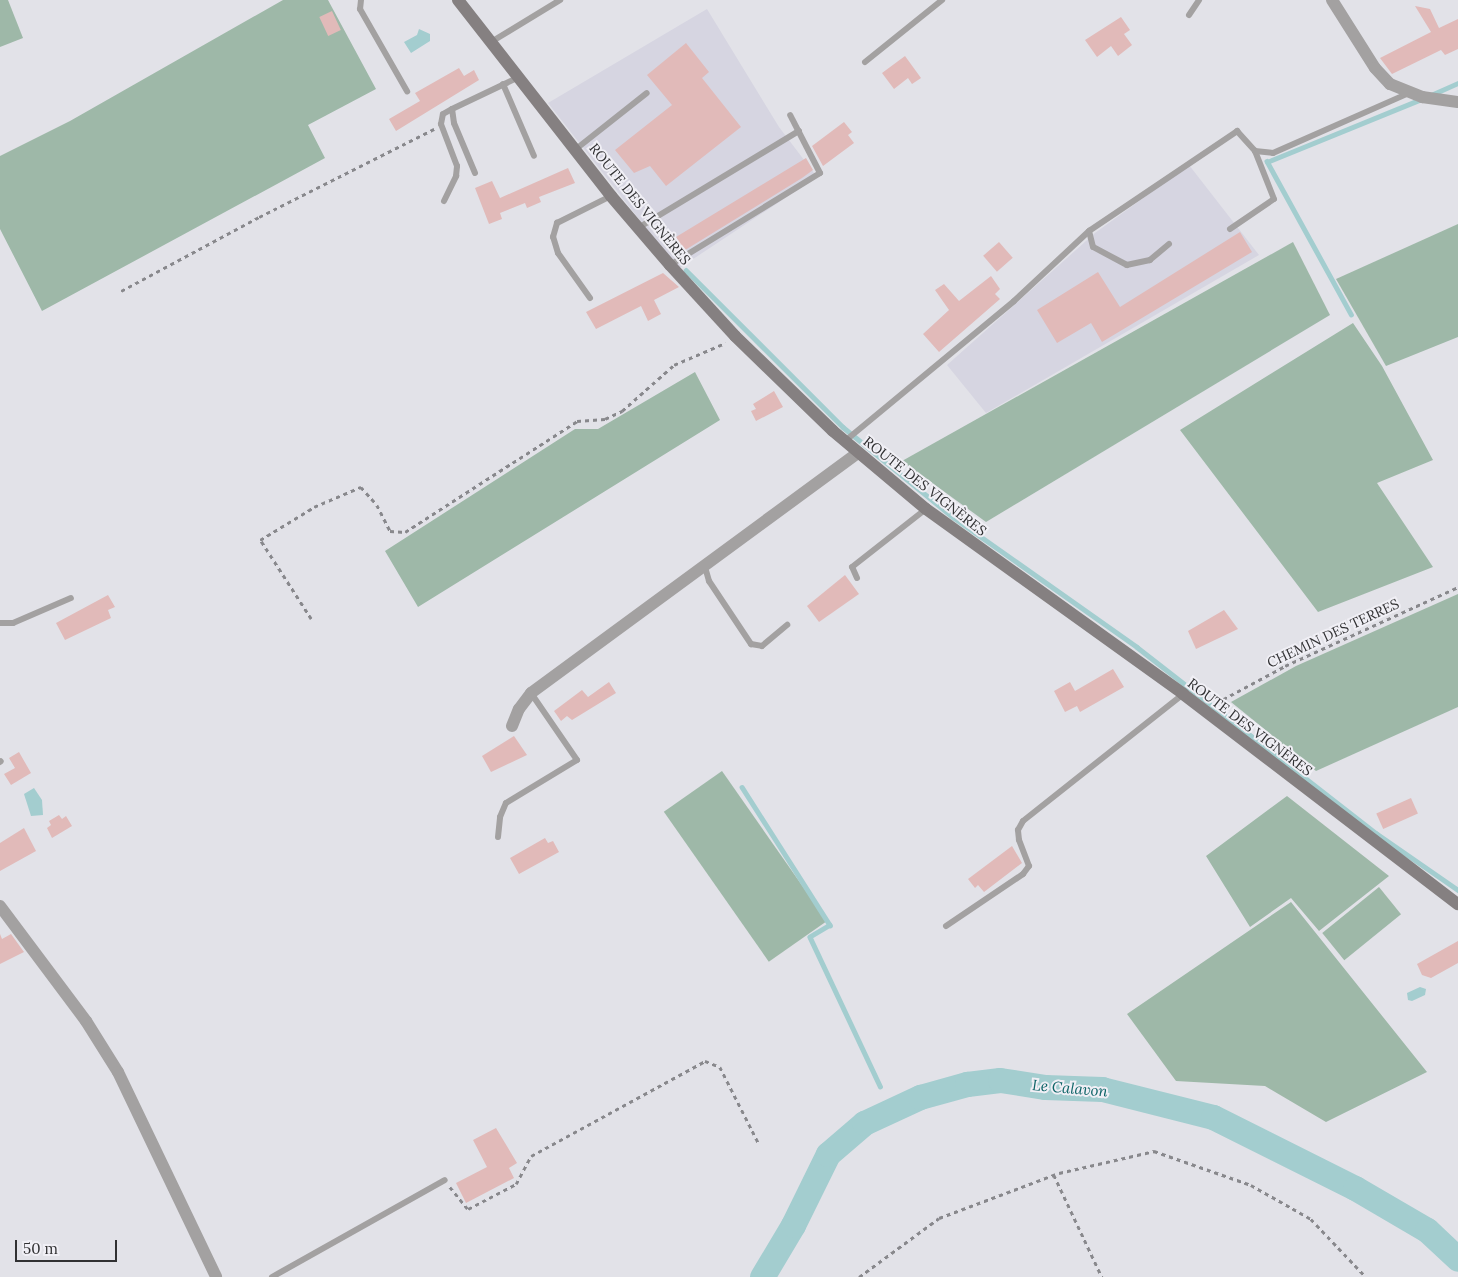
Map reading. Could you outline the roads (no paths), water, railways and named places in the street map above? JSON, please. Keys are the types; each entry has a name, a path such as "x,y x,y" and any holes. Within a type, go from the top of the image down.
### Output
{"street":[{"name":"ROUTE DES VIGNÈRES","path":"458,0 611,196 670,265 735,336 845,441 926,509 1183,694 1458,904"},
{"path":"1332,0 1375,68 1390,84 1409,93 1458,102"},
{"path":"512,726 519,709 531,693 705,567 858,452"},
{"path":"0,906 86,1021 118,1072 216,1277"}],"lane":[{"path":"361,0 360,9 407,91"},
{"path":"491,42 560,0"},
{"path":"865,62 942,0"},
{"path":"1189,15 1199,0"},
{"path":"444,201 456,176 457,166 441,124 443,114 519,76"},
{"path":"503,84 534,156"},
{"path":"1254,151 1273,153 1409,93"},
{"path":"576,149 647,94"},
{"path":"452,109 454,123 475,173"},
{"path":"670,265 820,172 790,115"},
{"path":"638,228 798,131"},
{"path":"845,441 1014,301 1089,231 1224,137 1237,131 1254,151 1274,199 1230,229"},
{"path":"590,298 558,253 553,237 557,223 611,196"},
{"path":"1089,231 1092,247 1126,265 1150,260 1169,244"},
{"path":"856,578 852,567 856,563 926,509"},
{"path":"705,567 709,582 751,644 762,646 787,625"},
{"path":"0,623 13,623 72,598"},
{"path":"498,837 500,817 506,803 577,760 531,693"},
{"path":"946,926 1024,874 1030,866 1019,840 1018,830 1023,821 1183,694"},
{"path":"272,1277 445,1180"}],"water":[{"path":"419,29 430,34 430,41 411,53 404,42 417,35"},
{"path":"34,788 42,800 43,815 31,816 24,794"},
{"path":"1420,987 1426,989 1425,995 1412,1001 1408,1000 1407,993"}],"waterway":[{"path":"1431,95 1458,83"},
{"path":"1351,315 1267,162 1421,99"},
{"path":"686,270 843,427 953,517 1137,647 1376,833 1458,890"},
{"path":"742,787 830,925 810,937 880,1086"},
{"name":"Le Calavon","path":"762,1277 793,1225 828,1154 864,1123 920,1097 967,1084 1000,1080 1045,1087 1102,1089 1213,1117 1355,1188 1427,1230 1458,1259"}]}
